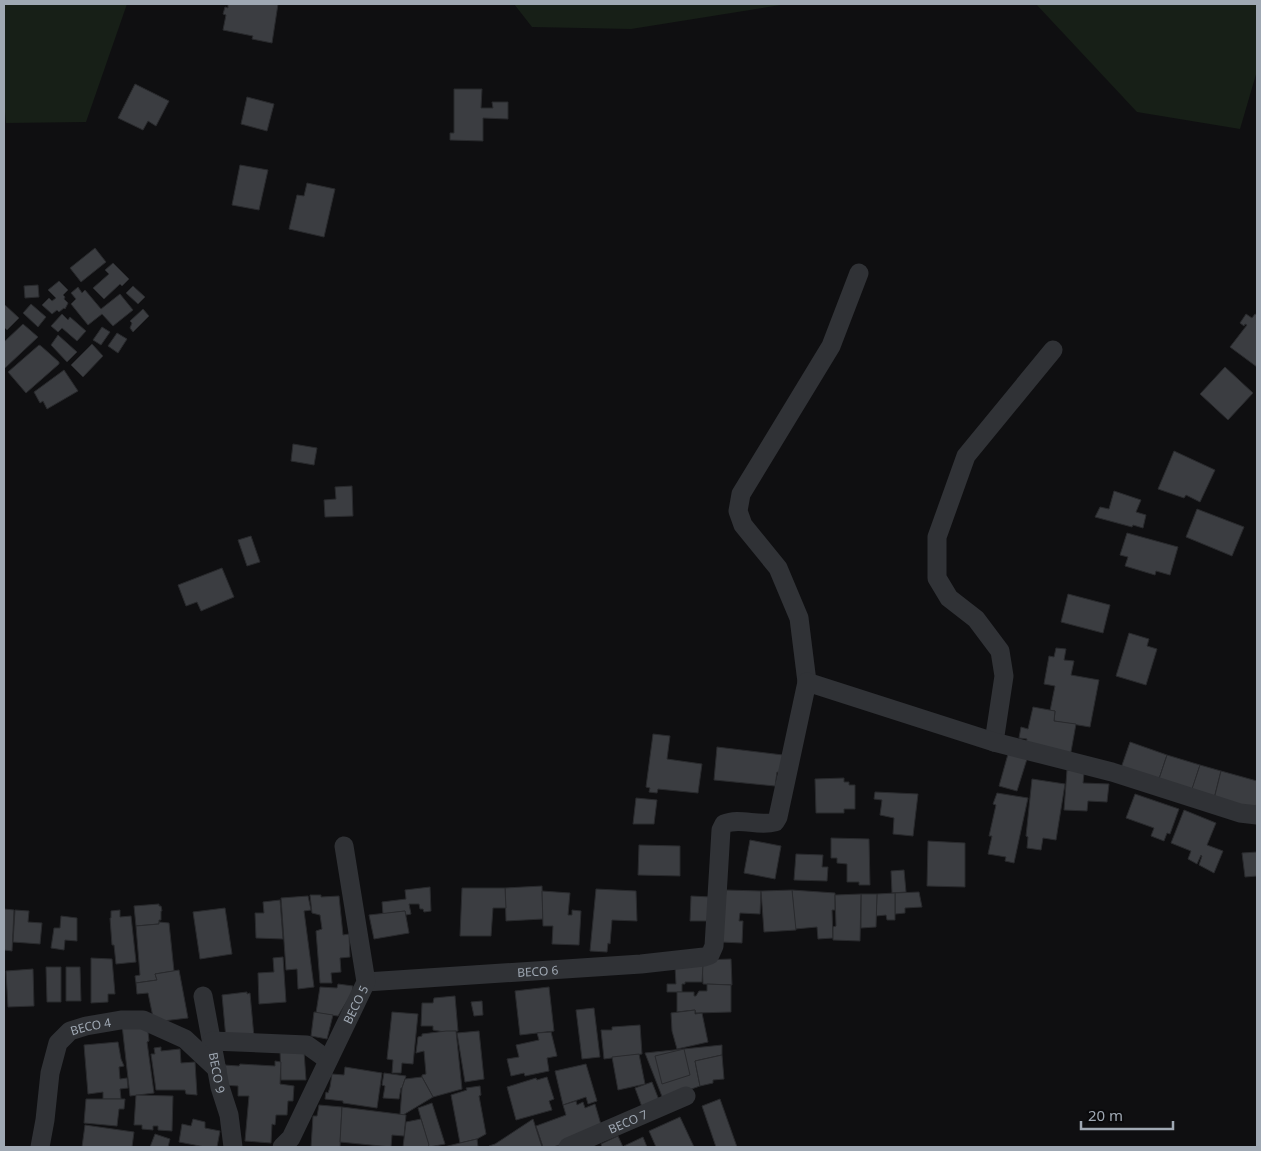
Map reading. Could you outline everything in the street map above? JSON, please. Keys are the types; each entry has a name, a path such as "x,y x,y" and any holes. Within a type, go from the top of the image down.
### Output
{"lane":[{"path":"859,273 831,346 741,494 738,511 743,525 778,568 799,618 807,682 994,742 1112,772 1240,813 1257,815"},
{"path":"994,742 1004,676 1000,651 976,619 948,598 937,578 937,537 966,456 1053,350"},
{"name":"BECO 6","path":"366,982 641,964 710,955 714,946 721,830 724,824 730,821 768,824 775,822 778,817 807,682"},
{"name":"BECO 5","path":"282,1147 291,1138 366,982 344,846"},
{"name":"BECO 9","path":"203,996 220,1087 229,1115 233,1147"},
{"name":"BECO 4","path":"40,1147 50,1073 58,1043 70,1032 86,1026 121,1020 143,1020 185,1039 217,1069"},
{"path":"212,1041 307,1045 328,1060"},
{"name":"BECO 7","path":"568,1147 686,1096"}],"shaded area":[{"path":"4,4 127,4 86,122 6,123 4,101"},
{"path":"514,4 787,4 631,29 532,27"},
{"path":"1036,4 1257,4 1257,71 1240,129 1137,112"}],"building":[{"path":"228,4 278,4 272,43 252,39 253,36 223,30 226,15 223,14 225,7 228,8"},
{"path":"135,84 169,101 156,126 148,121 143,130 118,118"},
{"path":"454,89 482,89 481,108 493,108 492,102 508,102 508,119 483,118 483,141 450,140 450,133 454,133"},
{"path":"247,97 274,104 267,131 241,124"},
{"path":"240,165 268,170 259,210 232,205"},
{"path":"307,183 335,189 324,237 289,229 297,195 304,196"},
{"path":"95,248 106,262 81,282 70,268"},
{"path":"113,263 129,279 122,286 120,284 104,299 93,288 109,274 105,270"},
{"path":"59,281 68,290 63,295 68,303 65,309 59,312 57,310 52,314 42,305 49,298 52,301 56,298 48,290"},
{"path":"38,285 39,297 25,298 24,286"},
{"path":"133,286 145,297 138,304 126,293"},
{"path":"78,287 82,293 85,290 101,309 120,294 133,310 113,326 102,314 88,325 71,304 76,299 71,293"},
{"path":"31,304 46,317 38,327 23,313"},
{"path":"5,305 19,318 7,330 4,327"},
{"path":"143,309 149,316 133,332 130,328 132,323 130,321"},
{"path":"62,314 68,320 70,317 86,331 77,341 62,328 58,332 51,326"},
{"path":"1246,314 1252,318 1255,314 1257,315 1257,367 1230,347 1247,325 1245,324 1244,326 1240,323"},
{"path":"23,324 38,337 5,368 4,342"},
{"path":"102,327 110,332 101,345 93,340"},
{"path":"117,333 127,339 118,353 108,346"},
{"path":"58,335 77,352 67,362 51,345"},
{"path":"92,344 103,356 83,377 71,365"},
{"path":"39,345 59,364 26,393 8,372"},
{"path":"1225,367 1253,393 1228,420 1200,394"},
{"path":"64,370 78,391 47,409 43,401 40,403 34,392"},
{"path":"293,444 317,448 314,465 291,461"},
{"path":"1174,451 1215,470 1200,502 1186,495 1184,498 1158,489"},
{"path":"352,486 353,516 325,517 324,500 336,499 335,487"},
{"path":"1114,491 1141,500 1136,512 1146,515 1143,528 1095,517 1100,507 1109,509"},
{"path":"1197,509 1244,527 1232,556 1186,537"},
{"path":"1127,533 1178,547 1170,575 1156,571 1155,575 1125,566 1128,557 1120,555"},
{"path":"251,536 260,562 247,566 238,540"},
{"path":"222,568 234,597 201,611 197,602 186,606 178,585"},
{"path":"1068,594 1110,605 1103,633 1061,622"},
{"path":"1129,633 1149,639 1147,646 1157,649 1146,685 1116,676"},
{"path":"1056,648 1066,649 1064,660 1074,661 1071,675 1099,680 1090,727 1054,721 1055,711 1050,711 1055,686 1044,684 1049,656 1054,657"},
{"path":"1033,707 1055,711 1054,721 1076,724 1070,757 1025,749 1027,739 1019,738 1021,727 1028,729"},
{"path":"653,734 670,736 667,759 702,764 698,793 658,789 657,793 649,792 650,788 646,787"},
{"path":"1130,742 1167,755 1159,779 1120,771"},
{"path":"717,747 783,755 781,773 777,772 775,786 714,780"},
{"path":"1008,754 1027,759 1017,791 999,786"},
{"path":"1167,755 1200,765 1192,790 1159,779"},
{"path":"1200,765 1221,771 1213,803 1190,795"},
{"path":"1067,770 1082,771 1084,773 1083,783 1109,784 1107,802 1088,801 1087,811 1064,810"},
{"path":"1221,771 1257,781 1255,811 1213,803"},
{"path":"844,778 844,782 849,782 849,785 855,785 855,809 844,809 844,813 816,813 815,779"},
{"path":"1032,779 1065,784 1056,840 1043,838 1041,850 1027,848 1028,837 1026,836"},
{"path":"875,792 918,794 913,836 893,834 894,818 880,815 882,800 874,799"},
{"path":"997,793 1028,798 1014,863 1005,861 1006,857 988,854 992,836 989,836 996,805 993,804"},
{"path":"1135,794 1179,809 1170,834 1167,833 1164,841 1151,836 1154,828 1126,818"},
{"path":"636,798 657,800 654,824 633,824"},
{"path":"1184,810 1216,823 1207,845 1223,851 1214,873 1199,865 1201,855 1197,864 1188,859 1191,851 1171,843"},
{"path":"831,838 869,839 870,885 859,885 859,882 847,882 847,864 837,863 837,858 831,858"},
{"path":"750,840 781,846 775,879 744,873"},
{"path":"928,841 965,843 965,887 927,886"},
{"path":"639,845 680,846 680,876 638,875"},
{"path":"1257,852 1257,876 1245,877 1242,853"},
{"path":"796,854 823,855 822,867 828,867 827,881 794,880"},
{"path":"904,870 906,892 892,893 891,871"},
{"path":"542,886 543,919 506,921 505,888"},
{"path":"430,887 431,911 424,912 423,909 420,909 419,904 409,904 411,914 406,915 405,911 383,914 382,902 406,899 405,890"},
{"path":"462,888 505,888 506,908 493,908 491,936 460,936"},
{"path":"596,889 636,891 637,921 612,920 610,944 608,943 607,952 590,951"},
{"path":"726,890 761,891 760,914 740,913 739,921 743,921 742,943 721,942"},
{"path":"792,890 835,893 835,910 832,910 833,938 818,939 817,927 795,929"},
{"path":"792,890 796,930 764,932 761,891"},
{"path":"542,891 570,893 568,915 572,915 572,910 581,911 579,945 552,944 553,926 543,926"},
{"path":"919,892 922,907 905,908 905,913 895,914 895,893"},
{"path":"895,893 895,920 887,920 886,915 876,916 877,894"},
{"path":"861,894 877,894 876,927 861,928"},
{"path":"861,894 860,941 833,940 833,927 836,926 835,895"},
{"path":"310,895 321,895 321,897 339,896 343,935 349,934 350,957 340,958 341,972 331,973 332,983 320,983 316,931 322,929 320,915 312,913"},
{"path":"308,896 311,910 304,911 314,987 298,989 297,969 286,970 281,898"},
{"path":"691,896 711,897 710,921 690,921"},
{"path":"280,900 283,939 256,938 255,913 264,913 263,902"},
{"path":"159,904 162,911 159,924 136,926 134,906"},
{"path":"225,908 232,954 200,959 193,912"},
{"path":"4,909 14,910 12,951 4,950"},
{"path":"15,910 29,911 28,922 42,923 40,944 13,942"},
{"path":"120,910 120,917 131,916 136,962 116,964 114,945 112,945 110,918 111,911"},
{"path":"405,911 409,933 374,939 369,915"},
{"path":"61,916 77,918 77,941 65,940 64,950 51,948 54,928 60,928"},
{"path":"159,922 169,923 174,971 155,974 157,980 136,983 135,976 140,975 136,926 159,924"},
{"path":"283,957 286,1002 259,1004 258,973 274,972 273,958"},
{"path":"91,958 112,959 115,994 108,994 108,1002 91,1003"},
{"path":"731,959 732,985 703,984 702,960"},
{"path":"703,965 702,982 685,982 685,984 682,984 682,992 667,992 667,984 676,984 675,966"},
{"path":"46,967 61,967 61,1002 47,1002"},
{"path":"66,967 80,967 81,1001 66,1001"},
{"path":"33,969 34,1006 8,1007 6,971"},
{"path":"179,970 188,1018 154,1022 148,993 137,994 136,983 157,980 155,974"},
{"path":"338,984 353,986 352,993 338,1016 316,1013 320,987 337,988"},
{"path":"707,984 731,985 731,1012 696,1013 695,1010 677,1012 677,992 694,992 694,996 696,996 699,991 707,991"},
{"path":"549,987 554,1031 520,1035 515,991"},
{"path":"247,992 247,994 250,993 254,1037 226,1039 222,995"},
{"path":"455,996 458,1031 445,1032 433,1030 433,1026 421,1026 422,1003 433,1003 434,998"},
{"path":"482,1001 483,1015 474,1016 471,1002"},
{"path":"594,1008 600,1057 582,1059 576,1010"},
{"path":"695,1010 695,1014 702,1013 708,1042 677,1049 672,1031 671,1013"},
{"path":"314,1012 333,1015 327,1039 311,1036"},
{"path":"392,1012 418,1014 413,1064 402,1063 401,1073 392,1073 393,1060 387,1059"},
{"path":"147,1022 149,1041 147,1042 154,1093 130,1096 122,1025"},
{"path":"640,1025 642,1054 604,1059 601,1030 612,1030 612,1027"},
{"path":"456,1031 462,1089 433,1097 422,1077 422,1075 426,1074 424,1051 416,1053 418,1037 422,1036 422,1034"},
{"path":"479,1031 484,1079 465,1082 457,1033"},
{"path":"551,1032 557,1056 547,1058 549,1071 525,1076 524,1073 511,1076 507,1059 519,1057 516,1045 539,1040 537,1033"},
{"path":"118,1042 124,1066 119,1067 120,1079 127,1078 128,1088 120,1089 121,1099 103,1099 103,1092 88,1094 84,1045"},
{"path":"722,1045 722,1055 695,1061 700,1086 663,1099 645,1053"},
{"path":"161,1047 161,1051 180,1049 181,1063 195,1062 197,1095 186,1094 185,1090 156,1090 151,1054 155,1054 154,1048"},
{"path":"684,1049 690,1075 662,1084 655,1056"},
{"path":"280,1050 304,1051 306,1080 281,1080"},
{"path":"639,1054 645,1084 618,1090 612,1057"},
{"path":"722,1055 724,1079 713,1080 713,1083 700,1086 695,1061"},
{"path":"275,1061 281,1062 280,1084 294,1086 293,1101 288,1101 287,1115 276,1115 275,1125 272,1124 271,1143 245,1141 249,1096 238,1096 238,1086 223,1085 224,1065 275,1066"},
{"path":"586,1064 597,1101 588,1104 586,1097 563,1105 555,1071"},
{"path":"345,1067 382,1073 377,1108 325,1099 326,1092 328,1093 330,1087 332,1074 344,1075"},
{"path":"384,1073 406,1076 399,1099 383,1098 385,1086 382,1085"},
{"path":"422,1077 433,1097 400,1115 402,1088 405,1079"},
{"path":"547,1077 554,1099 549,1101 552,1110 516,1120 507,1087 536,1078 537,1080"},
{"path":"652,1082 659,1100 642,1107 635,1088"},
{"path":"480,1086 481,1095 479,1096 486,1134 477,1139 460,1143 451,1095 467,1090 466,1088"},
{"path":"136,1095 173,1096 172,1131 158,1130 158,1126 153,1126 153,1130 142,1129 142,1125 134,1125"},
{"path":"86,1099 125,1099 124,1109 119,1109 117,1126 84,1123"},
{"path":"720,1099 737,1147 716,1147 702,1106"},
{"path":"576,1101 577,1105 583,1102 585,1108 595,1104 602,1128 576,1140 553,1147 543,1147 536,1126 566,1115 563,1105"},
{"path":"432,1103 445,1144 429,1147 418,1108"},
{"path":"319,1105 342,1107 340,1147 311,1147 313,1116 317,1116"},
{"path":"342,1107 406,1115 404,1136 392,1135 391,1147 340,1142"},
{"path":"680,1117 694,1147 656,1147 649,1131"},
{"path":"193,1119 205,1122 205,1128 220,1131 217,1147 205,1147 179,1142 182,1124 191,1126"},
{"path":"421,1119 429,1145 427,1147 403,1147 406,1122"},
{"path":"533,1119 542,1147 489,1146 495,1144"},
{"path":"85,1125 134,1132 132,1147 82,1147"},
{"path":"155,1134 170,1139 168,1147 150,1147"},
{"path":"618,1136 623,1147 602,1147 601,1144"},
{"path":"643,1137 647,1147 623,1147 624,1146"},
{"path":"477,1139 478,1147 444,1147 460,1143"}]}
